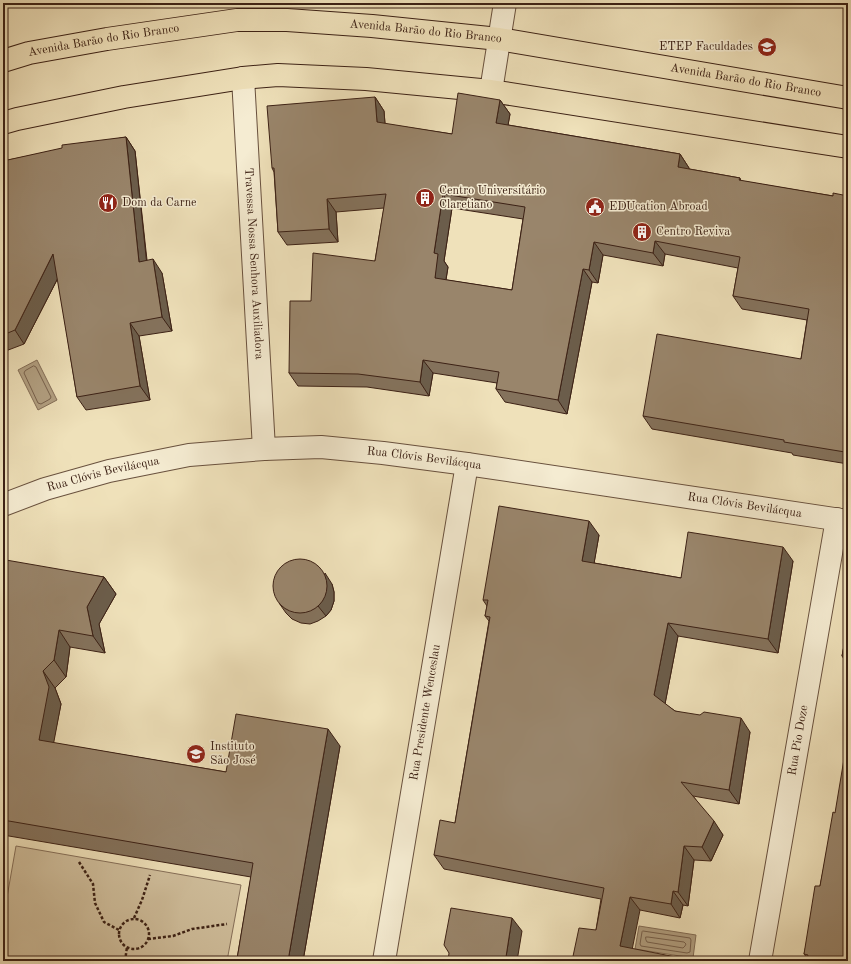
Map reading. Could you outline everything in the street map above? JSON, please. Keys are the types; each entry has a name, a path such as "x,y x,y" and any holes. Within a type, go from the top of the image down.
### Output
{"main road":[{"name":"Avenida Barão do Rio Branco","path":"3,61 29,53 107,39 237,20 287,20 499,38 848,98"},
{"path":"3,123 124,97 243,78 278,75 366,79 492,91 848,147"}],"street":[{"path":"492,91 505,3"},
{"name":"Travessa Nossa Senhora Auxiliadora","path":"243,78 264,448"},
{"name":"Rua Clóvis Bevilácqua","path":"3,505 45,489 109,471 190,455 264,448 321,447 383,453 467,464 842,520"},
{"name":"Rua Presidente Wenceslau","path":"384,961 467,464"},
{"name":"Rua Pio Doze","path":"760,961 842,520"}],"path":[{"path":"79,862 93,884 95,903 104,922 119,930"},
{"path":"134,918 142,900 150,875"},
{"path":"134,918 147,924 150,934 142,947 138,949 127,947 120,940 119,935 119,930 124,921 134,918"},
{"path":"148,939 173,936 192,929 227,924"},
{"path":"125,961 127,947"}],"shaded area":[{"path":"16,846 241,885 227,961 14,961 3,959 3,920"}],"water":[{"path":"37,360 57,400 38,410 18,370"},
{"path":"639,926 696,935 693,958 635,949"}],"building":[{"path":"458,93 500,100 496,123 680,154 678,167 740,178 739,180 833,196 833,193 848,196 848,442 845,452 643,416 657,334 801,359 809,309 733,296 740,257 655,241 653,253 594,242 589,270 583,269 558,400 496,389 499,372 423,360 420,382 358,374 289,373 290,301 311,301 313,253 375,261 386,194 327,199 329,229 278,232 274,168 272,168 267,106 375,97 377,122 452,134","holes":["443,194 525,207 512,290 435,278 438,254 434,253"]},
{"path":"126,137 139,262 153,259 162,317 130,323 140,386 77,397 53,254 15,330 3,335 3,161 62,148 62,145"},
{"path":"499,506 589,521 582,561 681,578 688,532 783,547 768,639 668,623 654,695 675,711 700,715 704,712 741,718 729,790 681,782 714,821 702,847 684,846 678,892 673,891 671,904 630,897 620,946 691,961 572,961 579,928 596,930 604,888 434,855 440,820 455,823 490,617 485,616 488,600 483,600"},
{"path":"295,559 305,559 315,563 323,571 327,581 327,591 323,601 315,609 305,613 295,613 285,609 277,601 273,591 273,581 277,571 285,563"},
{"path":"6,560 104,577 87,607 93,636 59,630 54,660 43,671 49,687 39,740 226,772 236,714 328,729 288,961 247,961 237,959 253,863 3,820 3,562"},
{"path":"848,625 848,657 842,656"},
{"path":"848,735 848,961 807,961 808,955 804,954 815,886 820,886 833,812 835,813"},
{"path":"451,908 512,918 506,957 509,961 448,961 449,953 444,945"}],"place":[{"name":"ETEP Faculdades","path":"767,47"},
{"name":"Centro Universitário Claretiano","path":"425,198"},
{"name":"Dom da Carne","path":"108,203"},
{"name":"EDUcation Abroad","path":"595,207"},
{"name":"Centro Reviva","path":"642,232"},
{"name":"Instituto São José","path":"196,754"}]}
